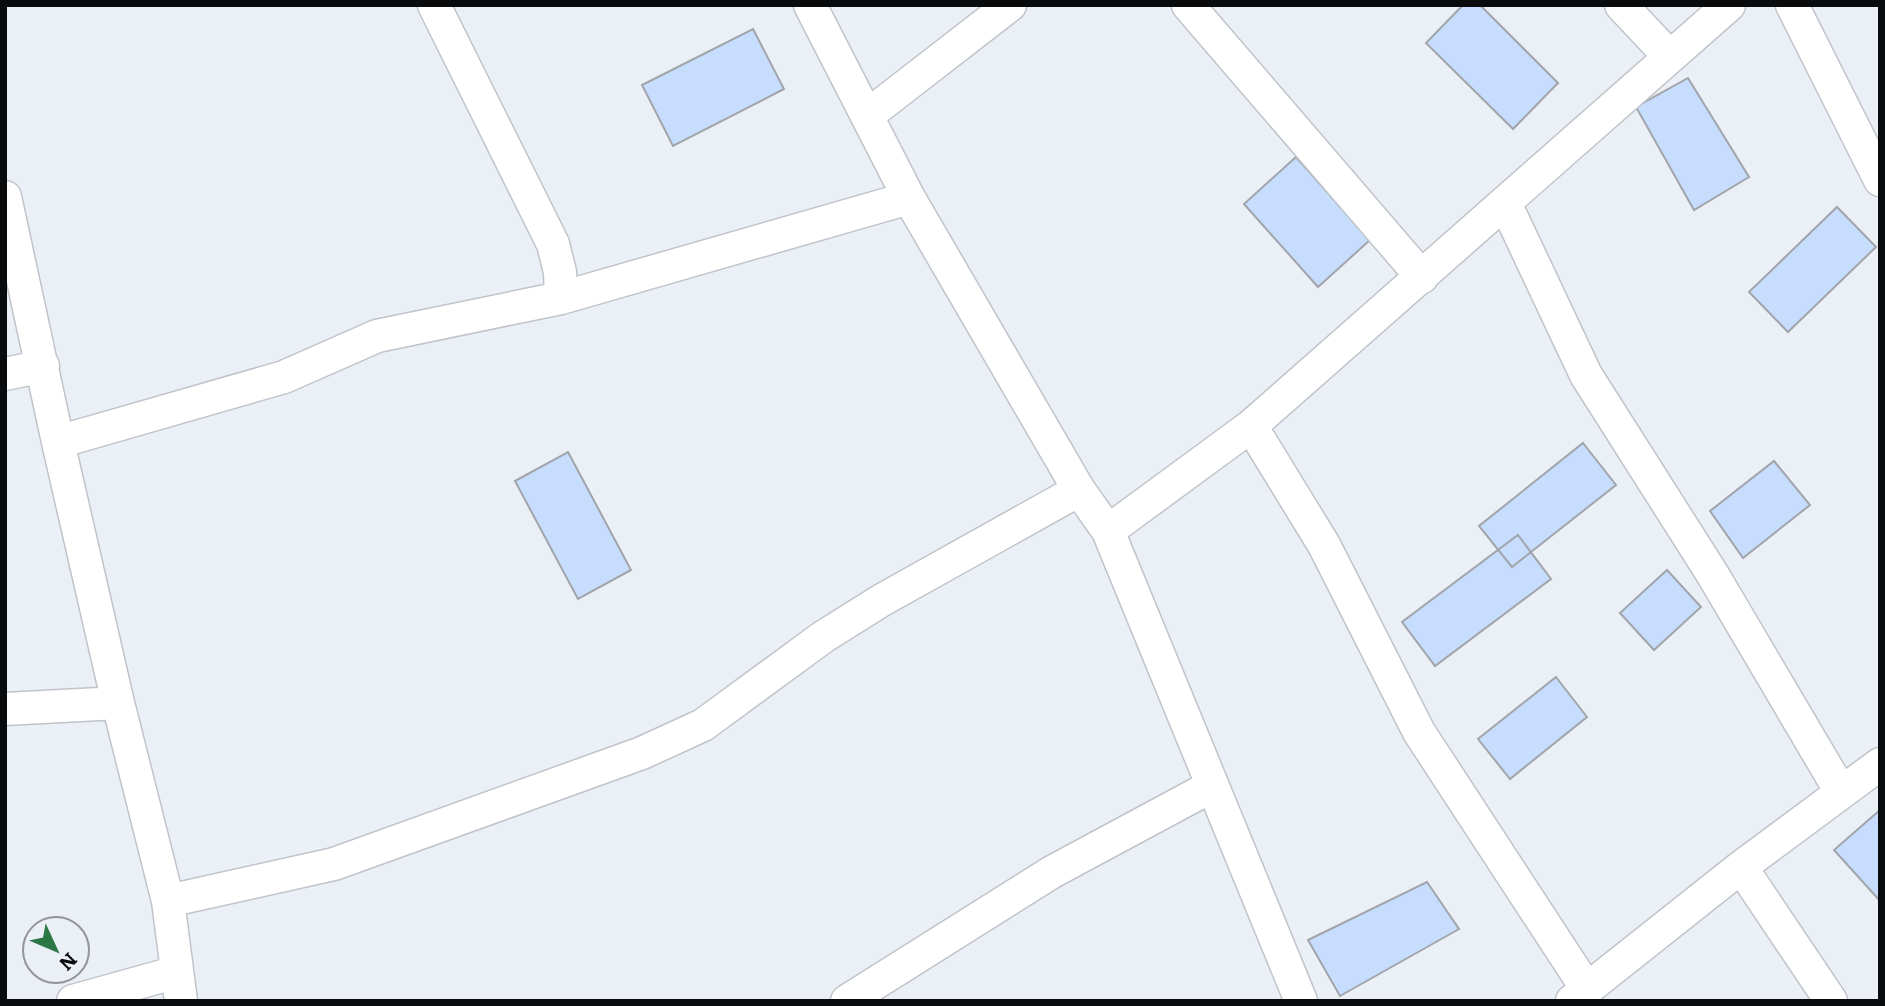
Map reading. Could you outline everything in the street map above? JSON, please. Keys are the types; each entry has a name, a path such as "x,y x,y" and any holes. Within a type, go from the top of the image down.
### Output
{"street":[{"path":"434,5 553,244 560,272 561,298"},
{"path":"810,5 909,198 1079,490 1108,531 1301,1001"},
{"path":"868,115 1010,5"},
{"path":"1188,5 1422,276"},
{"path":"1621,5 1670,57"},
{"path":"1108,531 1251,426 1729,5"},
{"path":"1792,5 1880,180"},
{"path":"5,197 118,703 168,901 179,986 73,1001"},
{"path":"58,442 284,377 377,336 561,298 909,198"},
{"path":"1505,203 1586,375 1713,575 1841,792"},
{"path":"5,374 43,366"},
{"path":"1251,426 1324,545 1419,732 1579,995 1741,867 1880,764"},
{"path":"168,901 334,864 642,753 702,725 823,637 882,600 1079,490"},
{"path":"5,709 118,703"},
{"path":"847,1001 1052,872 1212,786"},
{"path":"1741,867 1831,1001"}],"building":[{"path":"1463,5 1480,5 1558,83 1513,129 1426,43"},
{"path":"753,29 784,89 673,146 642,85"},
{"path":"1688,78 1749,177 1694,210 1636,107"},
{"path":"1296,157 1370,240 1318,287 1244,204"},
{"path":"1837,207 1876,247 1788,332 1749,292"},
{"path":"1583,443 1616,485 1512,567 1479,526"},
{"path":"568,452 631,570 578,599 515,481"},
{"path":"1774,461 1810,505 1743,558 1710,511"},
{"path":"1518,535 1551,579 1435,666 1402,622"},
{"path":"1667,570 1701,607 1654,650 1620,613"},
{"path":"1556,677 1587,717 1510,779 1478,739"},
{"path":"1880,810 1880,901 1834,850"},
{"path":"1427,882 1459,929 1340,996 1308,940"}]}
